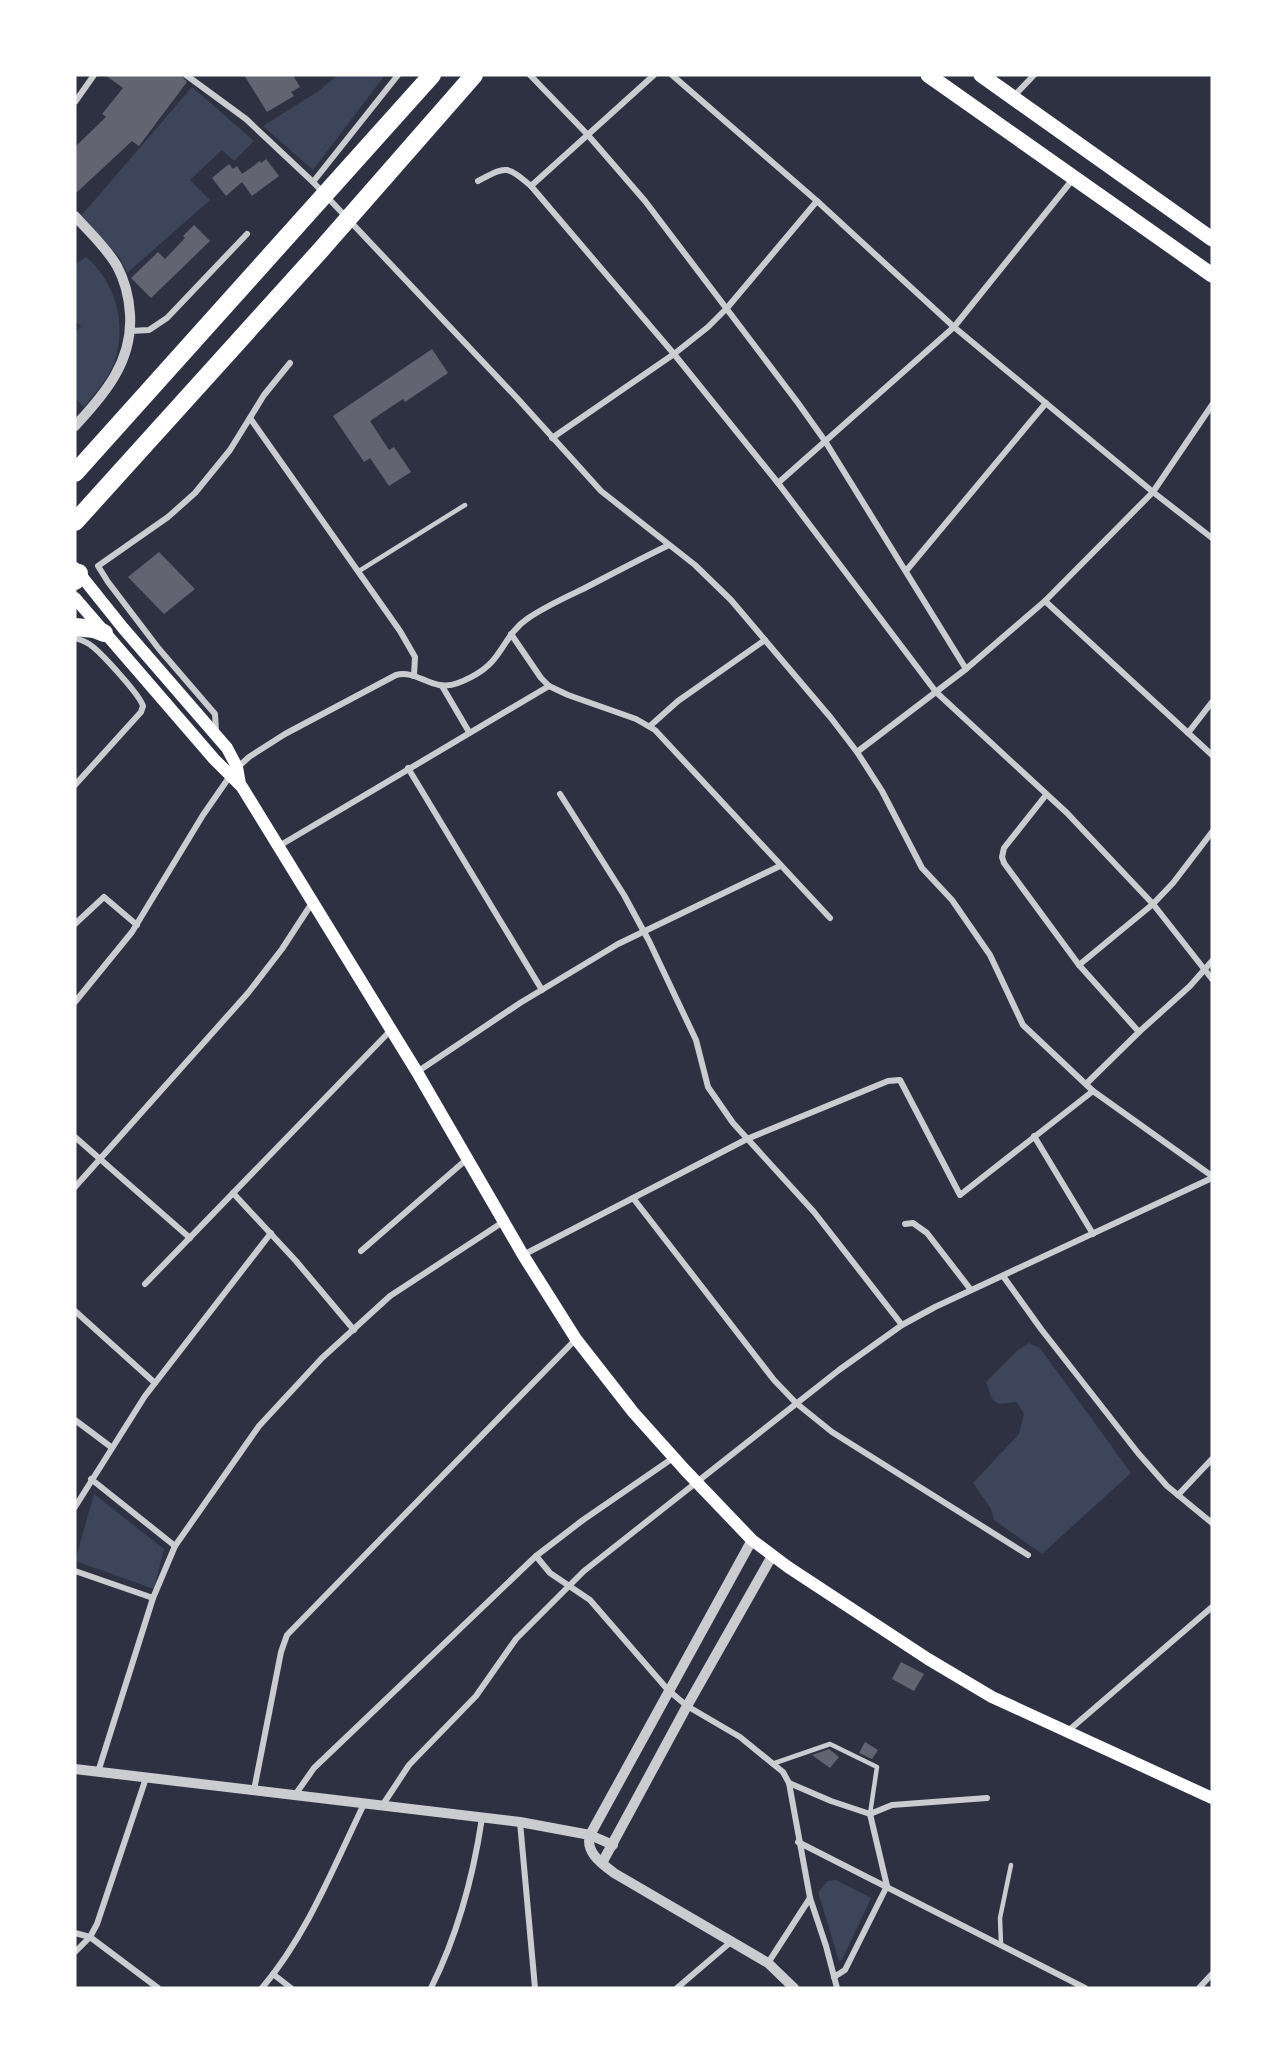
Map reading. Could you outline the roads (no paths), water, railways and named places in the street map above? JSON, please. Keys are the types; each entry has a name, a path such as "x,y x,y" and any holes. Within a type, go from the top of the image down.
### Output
{"highway":[{"path":"75,473 432,75"},
{"path":"75,522 319,252 474,75"},
{"path":"75,627 94,629 104,633"}],"main road":[{"path":"928,75 1212,275"},
{"path":"981,75 1212,239"},
{"path":"76,574 227,748 240,784 417,1072 523,1255 576,1339 673,1458 752,1540 772,1556 953,1674 992,1696 1212,1798"},
{"path":"75,598 172,711 234,771"}],"street":[{"path":"75,102 94,75"},
{"path":"186,75 246,119 313,182 601,491 712,580 765,640 857,752 882,791 922,868 952,900 990,955 1023,1025 1093,1091 1212,1177 970,1290 902,1325 838,1370 569,1585 516,1639 465,1708 409,1765 382,1806"},
{"path":"313,182 398,75"},
{"path":"530,75 587,134 645,201 825,441 966,669"},
{"path":"531,186 654,75"},
{"path":"672,75 817,201 954,327 1153,492 1212,537"},
{"path":"1013,98 1034,75"},
{"path":"478,181 505,169 513,171 531,186 674,354 777,483 936,692 1067,813 1153,904 1212,979"},
{"path":"777,483 954,327 1074,178"},
{"path":"552,438 674,354 708,327 727,308 817,201"},
{"path":"75,216 111,258 121,274 128,294 130,331 125,354 114,380 75,426"},
{"path":"130,331 149,330 167,318 247,234"},
{"path":"217,736 215,714 159,649 98,566 182,506 224,458 264,396 290,363"},
{"path":"906,571 1046,403"},
{"path":"857,752 966,669 1045,601 1153,492 1212,405"},
{"path":"250,418 359,571 414,653 414,676"},
{"path":"75,1002 112,959 137,925 202,815 234,771 249,757 276,739 401,674 442,686 455,684 485,668 494,660 511,634 524,621 669,545"},
{"path":"1045,601 1212,755"},
{"path":"511,634 549,686 568,695 636,718 650,726 830,918"},
{"path":"75,638 93,646 139,696 143,706 141,712 75,785"},
{"path":"650,726 678,701 765,640"},
{"path":"442,686 469,732"},
{"path":"279,846 549,686"},
{"path":"1188,733 1212,702"},
{"path":"408,768 542,990"},
{"path":"560,794 644,931 696,1040 708,1087 747,1139 814,1212 902,1325"},
{"path":"1046,795 1004,848 1002,856 1004,863 1079,965 1138,1032"},
{"path":"1079,965 1153,904 1173,883 1212,832"},
{"path":"417,1072 542,990 618,944 780,866"},
{"path":"75,924 104,897 137,925"},
{"path":"75,1187 248,993 282,949 312,903"},
{"path":"1086,1084 1138,1032 1175,1000 1212,961"},
{"path":"145,1284 391,1030"},
{"path":"523,1255 747,1139 888,1081 900,1080 960,1195 1093,1091"},
{"path":"1034,1136 1093,1234"},
{"path":"75,1137 190,1238"},
{"path":"361,1251 467,1159"},
{"path":"233,1193 271,1233 354,1330"},
{"path":"633,1198 774,1380 796,1403 832,1432 1028,1555"},
{"path":"98,1772 153,1598 175,1546 258,1426 322,1358 390,1296 503,1222"},
{"path":"905,1224 913,1223 927,1233 970,1290"},
{"path":"75,1507 111,1447 154,1383 271,1233"},
{"path":"1002,1276 1120,1432 1167,1486 1212,1523"},
{"path":"75,1311 154,1383"},
{"path":"254,1790 280,1652 287,1635 576,1339"},
{"path":"75,1420 111,1447"},
{"path":"294,1795 314,1768 536,1556 583,1520 673,1458"},
{"path":"1178,1495 1212,1459"},
{"path":"92,1479 175,1546"},
{"path":"752,1540 589,1838 590,1851 620,1877 768,1963 794,1988"},
{"path":"536,1556 550,1573 581,1592 599,1609 668,1690 687,1706 740,1737 783,1772 789,1783 810,1898 837,1988"},
{"path":"602,1863 772,1556"},
{"path":"75,1571 153,1598"},
{"path":"1067,1731 1212,1607"},
{"path":"75,1769 520,1822 613,1845"},
{"path":"75,1952 90,1937 97,1924 146,1778"},
{"path":"789,1783 831,1802 870,1814 892,1805 987,1798"},
{"path":"262,1988 305,1923 364,1804"},
{"path":"834,1977 845,1970 887,1886 870,1814"},
{"path":"431,1988 449,1948 465,1903 476,1859 482,1818"},
{"path":"520,1822 535,1988"},
{"path":"798,1842 1085,1988"},
{"path":"768,1963 810,1898"},
{"path":"75,1933 90,1937 158,1988"},
{"path":"677,1988 732,1941"},
{"path":"273,1974 291,1988"},
{"path":"1199,1988 1212,1974"}],"lane":[{"path":"359,571 465,505"},
{"path":"772,1764 830,1744 877,1767 870,1814"},
{"path":"1001,1944 1000,1918 1011,1865"}]}
